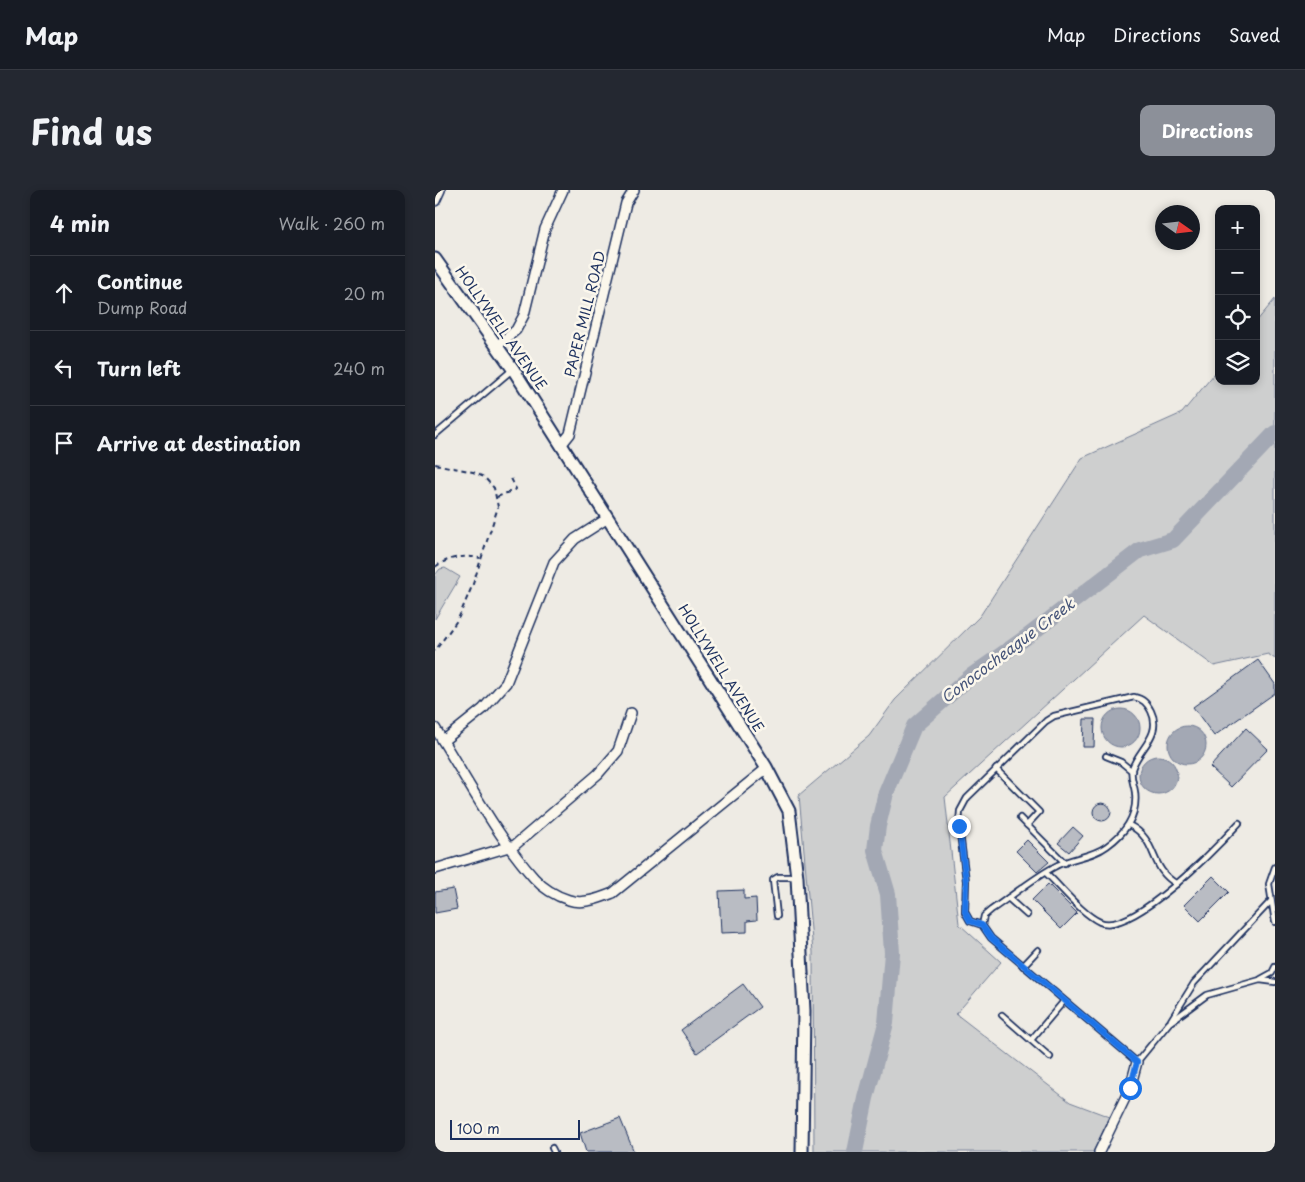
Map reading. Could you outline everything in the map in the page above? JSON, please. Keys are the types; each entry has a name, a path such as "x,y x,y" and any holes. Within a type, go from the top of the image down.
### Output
{"street":[{"path":"497,346 516,330 524,315 545,229 550,214 563,190"},
{"name":"PAPER MILL ROAD","path":"562,444 570,434 626,203 634,190"},
{"name":"HOLLYWELL AVENUE","path":"435,259 513,369 562,444 767,768 789,811 797,877 804,1012 801,1152"},
{"path":"443,741 483,709 506,683 554,562 571,543 608,518"},
{"path":"435,869 510,848 598,774 618,751 631,713"},
{"path":"435,728 510,848 535,879 553,894 571,901 597,900 613,893 767,768"},
{"path":"1099,1152 1130,1088 1137,1062"}],"lane":[{"path":"435,434 513,369"},
{"path":"982,925 984,916 1055,866 1096,854 1129,825 1135,805 1132,771 1151,738 1154,728 1153,715 1149,706 1143,700 1134,696 1054,716 1046,720 967,798 960,811 959,826 966,881 965,912 970,921 982,925 991,938 1137,1062 1169,1023 1194,983 1271,901"},
{"path":"1106,756 1121,762 1132,771"},
{"path":"996,769 1039,812 1027,825"},
{"path":"1019,818 1065,863"},
{"path":"1047,873 1092,917 1101,923 1112,923 1123,920 1177,884 1203,862 1239,823"},
{"path":"1129,825 1145,835 1160,871 1177,884"},
{"path":"1275,867 1269,884 1275,922"},
{"path":"777,916 773,880 778,877 797,877"},
{"path":"1008,898 1027,915"},
{"path":"1023,966 1038,950"},
{"path":"1169,1023 1207,995 1260,980 1272,973 1275,967"},
{"path":"1260,980 1275,982"},
{"path":"1031,1040 1064,1001"},
{"path":"1002,1015 1050,1057"}],"path":[{"path":"435,464 473,472 484,477 494,488 498,507 479,558 473,584 458,619 435,651"},
{"path":"497,497 516,489 509,476"},
{"path":"435,567 455,558 467,556 479,558"}],"shaded area":[{"path":"1275,299 1275,659 1268,654 1214,666 1144,615 945,797 959,924 1001,962 956,1014 1070,1102 1110,1117 1093,1152 814,1152 813,952 799,795 869,736 895,700 980,616 1082,458 1182,413 1215,373 1215,385 1260,385 1260,317"},
{"path":"445,568 460,577 435,619 435,575 440,569"},
{"path":"1121,709 1134,715 1140,728 1134,741 1121,747 1108,741 1102,728 1108,715"},
{"path":"1187,726 1200,732 1206,745 1200,758 1187,764 1174,758 1168,745 1174,732"},
{"path":"1158,756 1171,762 1177,775 1171,788 1158,794 1145,788 1139,775 1145,762"}],"building":[{"path":"1258,660 1275,684 1275,693 1214,736 1193,707"},
{"path":"1084,719 1095,719 1094,747 1083,747"},
{"path":"1246,728 1268,749 1231,787 1210,767"},
{"path":"1098,803 1106,803 1111,808 1109,819 1098,821 1093,816 1093,808"},
{"path":"1073,827 1083,836 1069,852 1058,843"},
{"path":"1027,840 1049,862 1037,872 1016,851"},
{"path":"1213,876 1229,892 1200,921 1184,905"},
{"path":"1048,884 1077,913 1061,929 1032,900"},
{"path":"453,889 457,909 435,913 435,892"},
{"path":"744,890 744,899 756,898 757,920 747,921 747,932 721,933 719,891"},
{"path":"743,984 760,1007 697,1053 681,1030"},
{"path":"620,1118 634,1152 586,1152 580,1133"}],"waterway":[{"name":"Conococheague Creek","path":"855,1152 866,1098 886,1023 892,953 888,894 875,850 878,826 886,793 914,726 971,676 1028,636 1140,550 1173,540 1275,433"}],"route":[{"path":"959,826 966,881 965,912 970,921 982,925 991,938 1137,1062 1130,1088"}]}
